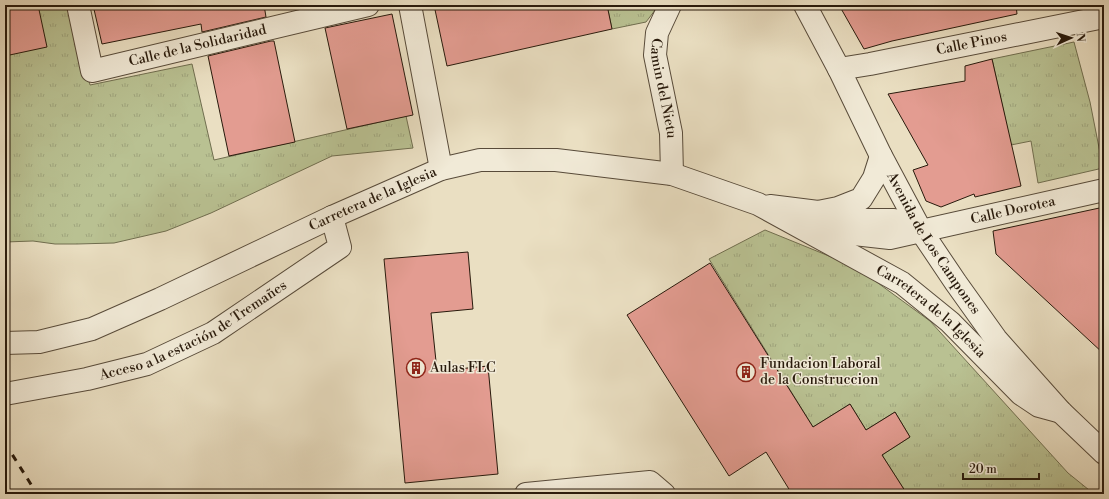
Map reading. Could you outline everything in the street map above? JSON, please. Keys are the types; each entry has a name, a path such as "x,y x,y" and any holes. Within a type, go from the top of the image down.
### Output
{"street":[{"name":"Calle de la Solidaridad","path":"78,5 92,71 368,5"},
{"path":"410,5 441,169"},
{"name":"Camin del Nietu","path":"670,5 656,33 655,55 671,133 672,174"},
{"name":"Avenida de Los Campones","path":"805,5 839,69 881,156 921,231 956,284 996,339 1061,412 1104,453"},
{"name":"Calle Pinos","path":"839,69 1104,17"},
{"name":"Carretera de la Iglesia","path":"818,212 838,208 861,199 874,178 881,156"},
{"name":"Carretera de la Iglesia","path":"5,343 39,342 92,329 160,299 332,217 441,169 480,160 556,160 672,174 758,204 902,283 950,322 1021,394 1040,406 1061,412"},
{"name":"Calle Dorotea","path":"921,231 1104,190"},
{"name":"Carretera de la Iglesia","path":"758,204 818,212 846,220 894,220 921,231"},
{"name":"Acceso a la estación de Tremañes","path":"5,394 87,379 148,364 213,334 340,247 332,217"},
{"name":"Carretera de la Iglesia","path":"790,222 845,233 890,238 921,231"},
{"path":"526,494 650,482 664,494"}],"green space":[{"path":"5,5 72,5 90,85 192,64 214,160 406,116 413,148 332,156 211,213 166,231 114,243 55,244 33,241 5,242"},
{"path":"607,5 659,5 646,22 612,29"},
{"path":"1074,42 1090,102 1103,168 1038,183 1031,141 1011,145 992,59"},
{"path":"765,230 856,267 930,321 1068,473 1094,494 930,494 928,491 922,494 907,494 882,455 910,437 895,412 866,430 850,404 813,427 709,259"}],"building":[{"path":"5,5 38,5 47,47 5,56"},
{"path":"93,5 264,5 266,17 202,32 201,24 102,44"},
{"path":"434,5 607,5 612,29 447,66"},
{"path":"839,5 1016,5 1017,14 892,41 864,49"},
{"path":"392,14 413,115 347,129 325,28"},
{"path":"274,41 295,142 229,156 208,56"},
{"path":"992,59 1021,186 975,197 974,194 941,207 926,201 913,170 928,165 888,94 965,81 965,66"},
{"path":"1104,207 1104,354 996,254 993,231"},
{"name":"Aulas FLC","path":"468,252 473,309 431,313 437,371 488,366 498,474 405,483 384,259"},
{"name":"Fundacion Laboral de la Construccion","path":"710,263 813,427 850,404 866,430 895,412 910,437 882,455 907,494 792,494 766,452 729,476 627,315"}],"railway":[{"path":"5,443 37,494"}],"place":[{"name":"Aulas FLC","path":"416,368"},
{"name":"Fundacion Laboral de la Construccion","path":"746,372"}]}
